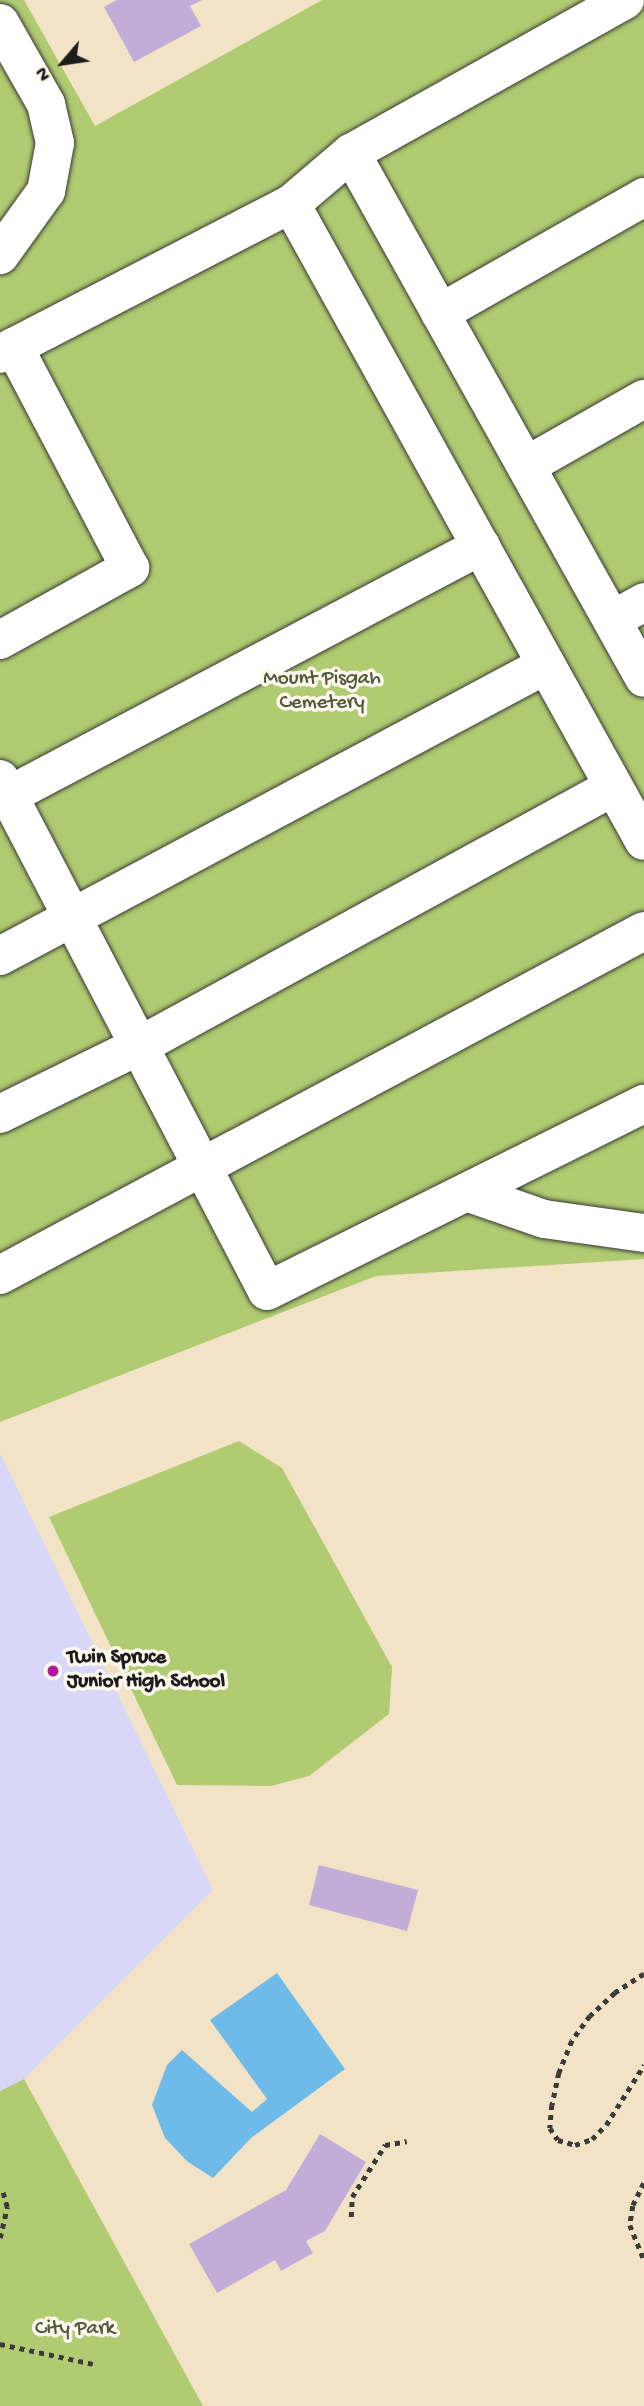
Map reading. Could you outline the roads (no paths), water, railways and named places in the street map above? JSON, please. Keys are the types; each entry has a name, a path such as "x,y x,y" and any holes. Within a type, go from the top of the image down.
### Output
{"lane":[{"path":"0,640 130,568 7,351 290,204 351,153 625,0"},
{"path":"0,23 46,104 55,143 46,191 0,255"},
{"path":"351,153 526,466 628,611 644,678"},
{"path":"440,313 644,197"},
{"path":"290,204 644,841"},
{"path":"526,466 644,399"},
{"path":"481,546 3,791 73,918 267,1291 644,1104"},
{"path":"0,956 546,665"},
{"path":"0,1114 139,1045 613,787"},
{"path":"0,1275 644,931"},
{"path":"469,1193 544,1219 644,1233"}],"water":[{"path":"277,1973 345,2069 251,2138 213,2178 188,2162 165,2138 152,2105 167,2065 182,2050 252,2112 267,2099 210,2020"}],"place":[{"name":"Twin Spruce Junior High School","path":"53,1671"}],"park label":[{"name":"Mount Pisgah Cemetery","path":"322,692"},
{"name":"City Park","path":"75,2330"}]}
